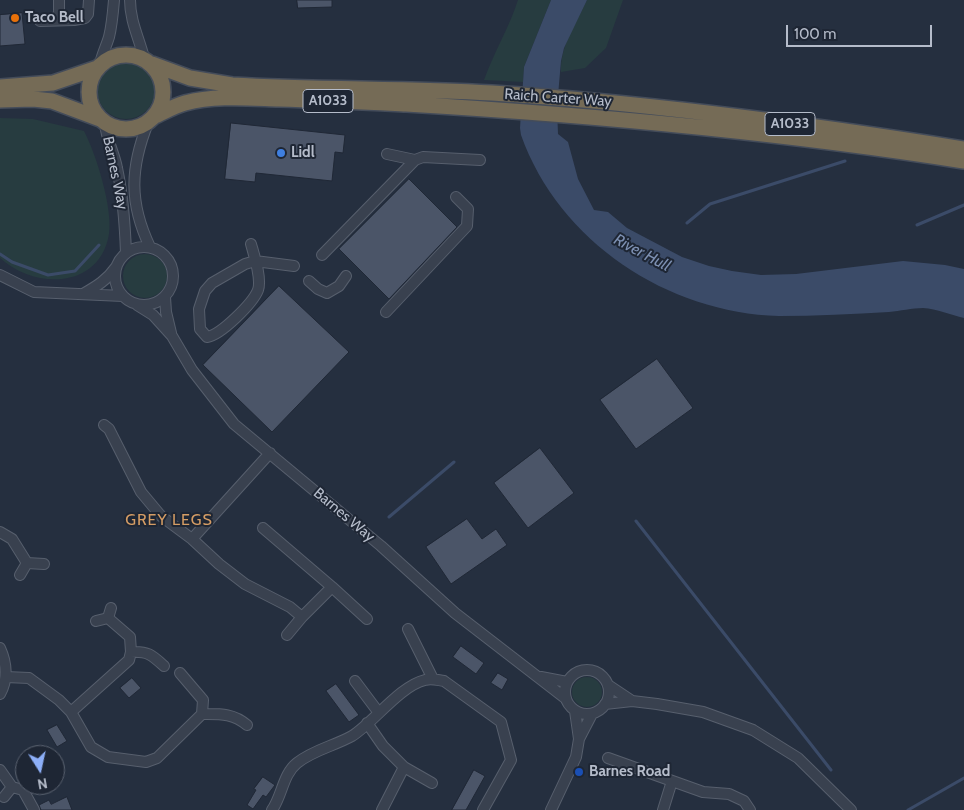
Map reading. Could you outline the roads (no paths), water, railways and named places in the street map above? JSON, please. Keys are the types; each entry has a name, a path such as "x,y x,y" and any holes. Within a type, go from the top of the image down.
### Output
{"highway":[{"name":"A1033","path":"0,87 53,83 99,66 112,57 120,55 128,54 148,61"},
{"path":"148,61 162,81 164,90 163,100 151,120"},
{"name":"Raich Carter Way","path":"148,61 190,78 232,85 490,93 616,102 814,127 964,149"},
{"path":"99,66 89,84 89,94 94,112 103,121"},
{"name":"Raich Carter Way","path":"151,120 185,103 208,99 235,98 361,102 628,119 805,138 964,161"},
{"name":"A1033","path":"0,100 33,99 52,101 122,129 140,127 151,120"}],"street":[{"path":"55,20 59,14 59,0"},
{"path":"40,22 85,18 88,14 89,0"},
{"path":"99,66 112,22 114,0"},
{"path":"130,0 133,24 148,61"},
{"name":"Barnes Way","path":"150,248 138,219 134,190 139,145 151,120"},
{"name":"Barnes Way","path":"103,121 117,166 121,188 126,253"},
{"path":"387,154 415,160"},
{"path":"322,255 415,160 423,157 480,160"},
{"path":"386,312 467,226 468,209 456,197"},
{"path":"251,244 255,261 259,289 254,298 220,331 208,337 202,334 199,324 199,310 205,291 212,283 245,264 255,261 294,266"},
{"path":"82,294 99,285 110,276 118,264 126,253 138,248 150,248 163,254 172,268 173,284 165,297 152,304 137,305 123,296 118,289 116,272 118,264"},
{"path":"0,275 34,292 123,296"},
{"path":"309,281 318,289 327,293 339,286 346,276"},
{"name":"Barnes Way","path":"165,297 166,312 172,336"},
{"name":"Barnes Way","path":"137,305 153,315 172,336 192,370 234,424 381,546 455,612 565,698"},
{"path":"104,425 109,429 142,492 161,516 192,539 219,564 245,584 290,607 302,616"},
{"path":"192,539 270,453"},
{"path":"263,528 367,619"},
{"path":"0,532 12,539 27,563"},
{"path":"27,563 44,564"},
{"path":"20,575 27,563"},
{"path":"287,635 302,616 332,587"},
{"path":"71,712 129,660 131,652 130,637 109,613 96,621"},
{"path":"408,629 433,679"},
{"path":"0,648 5,664 6,677 0,694"},
{"path":"131,652 142,651 152,655 164,666"},
{"path":"592,714 582,715 575,711 565,698 564,689 567,682 578,672 590,670 601,675 608,685 632,701"},
{"path":"6,677 30,678 58,700 71,712 91,747 108,757 146,762 157,758 202,714 203,700 180,674"},
{"name":"Barnes Way","path":"538,677 567,682"},
{"path":"272,810 279,800 284,782 296,764 320,750 352,736 407,688 424,680 433,679 444,681 501,722 511,760 483,810"},
{"path":"356,681 379,713"},
{"path":"579,739 592,714 605,704 610,695 608,685"},
{"path":"605,704 632,701 703,712 753,730 798,758 852,810"},
{"path":"551,810 576,757 579,739 575,711"},
{"path":"202,714 231,715 247,725"},
{"path":"367,723 383,746 404,767 432,783"},
{"path":"608,758 703,792 729,794 744,801 750,810"},
{"path":"382,810 404,767"},
{"path":"0,770 12,787 23,790 34,810"},
{"path":"663,810 672,781"},
{"path":"4,797 12,787"}],"water":[{"name":"River Hull","path":"551,0 587,0 564,48 557,107 558,134 568,142 578,179 594,210 608,212 627,228 682,257 732,271 761,275 796,274 903,261 964,269 964,318 923,308 889,312 807,316 779,316 738,312 697,302 659,286 623,264 590,238 562,208 538,173 521,135 524,67"}],"waterway":[{"path":"687,223 710,204 845,161"},
{"path":"917,225 964,205"},
{"path":"0,254 12,262 48,275 75,271 99,245"},
{"path":"389,517 454,462"},
{"path":"636,521 831,770"},
{"path":"908,810 964,778"}],"place":[{"name":"Taco Bell","path":"15,18"},
{"name":"Lidl","path":"281,153"},
{"name":"Barnes Road","path":"579,772"}],"district":[{"name":"GREY LEGS","path":"169,520"}]}
